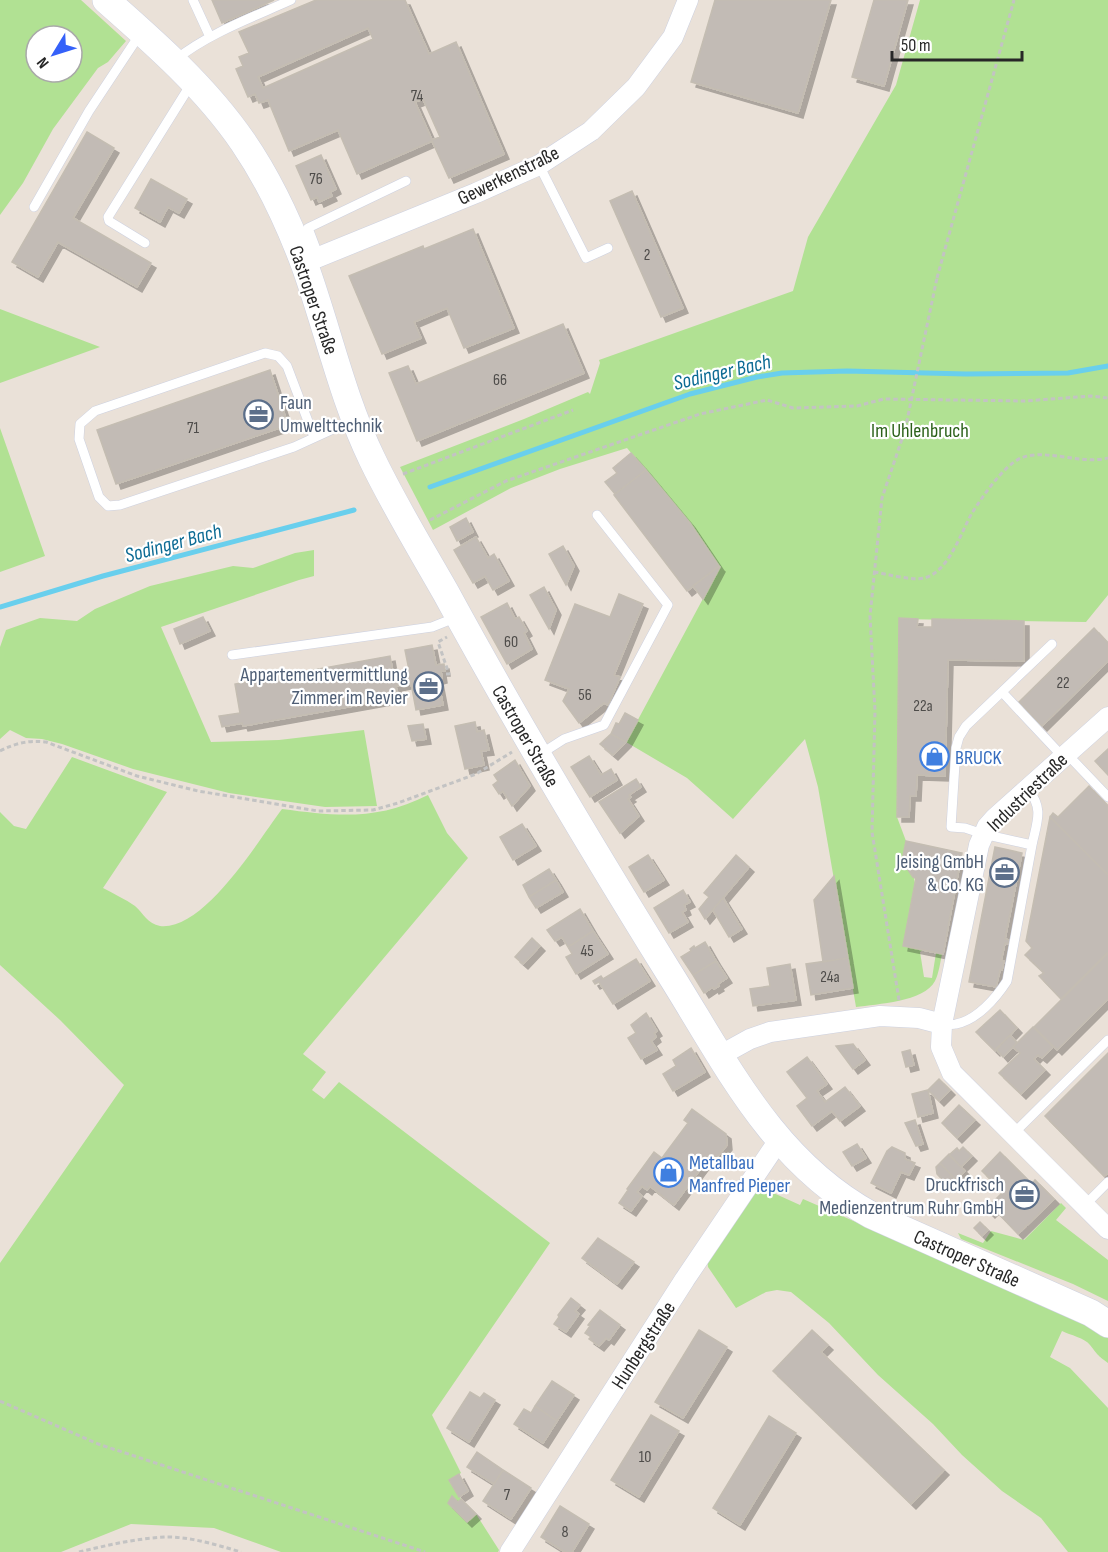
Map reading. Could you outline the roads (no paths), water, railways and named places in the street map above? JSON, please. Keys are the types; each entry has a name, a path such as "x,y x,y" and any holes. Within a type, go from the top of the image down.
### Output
{"main road":[{"name":"Castroper Straße","path":"106,0 193,82 227,121 261,171 311,260 355,419 385,483 533,749 759,1117 807,1171 850,1204 1091,1313 1108,1324"}],"street":[{"name":"Gewerkenstraße","path":"311,260 539,165 591,131 636,87 673,37 688,0"},
{"name":"Industriestraße","path":"1108,717 995,818 983,834 942,1024 940,1047 952,1073 1108,1229"},
{"path":"721,1055 750,1039 770,1032 880,1016 902,1016 942,1024"},
{"name":"Hunbergstraße","path":"510,1552 686,1279 779,1140"}],"lane":[{"path":"192,0 210,37"},
{"path":"173,62 192,46 291,0"},
{"path":"34,207 89,111 142,32"},
{"path":"145,243 109,221 108,217 193,82"},
{"path":"539,165 586,258 608,248"},
{"path":"311,260 308,228 406,181"},
{"path":"314,437 287,366 278,356 265,353 95,411 80,424 79,439 99,497 108,506 120,505 283,451 355,419"},
{"path":"533,749 604,725 668,605 597,515"},
{"path":"232,655 432,627 458,616"},
{"path":"1032,844 965,828 951,827 956,748 959,737 966,726 1052,644"},
{"path":"1002,692 1108,797"},
{"path":"942,1024 957,1024 979,1012 1007,981 1039,809 1036,799 1028,789"},
{"path":"1013,1134 1108,1040"},
{"path":"1084,1206 1108,1182"}],"waterway":[{"name":"Sodinger Bach","path":"430,487 690,394 757,377 782,373 847,371 966,374 1068,373 1108,366"},
{"name":"Sodinger Bach","path":"0,607 103,576 354,510"}],"place":[{"name":"Faun Umwelttechnik","path":"259,414"},
{"name":"Appartementvermittlung Zimmer im Revier","path":"429,686"},
{"name":"BRUCK","path":"934,757"},
{"name":"Jeising GmbH & Co. KG","path":"1005,872"},
{"name":"Metallbau Manfred Pieper","path":"668,1173"},
{"name":"Druckfrisch Medienzentrum Ruhr GmbH","path":"1025,1195"}],"park label":[{"name":"Im Uhlenbruch","path":"920,430"}]}
